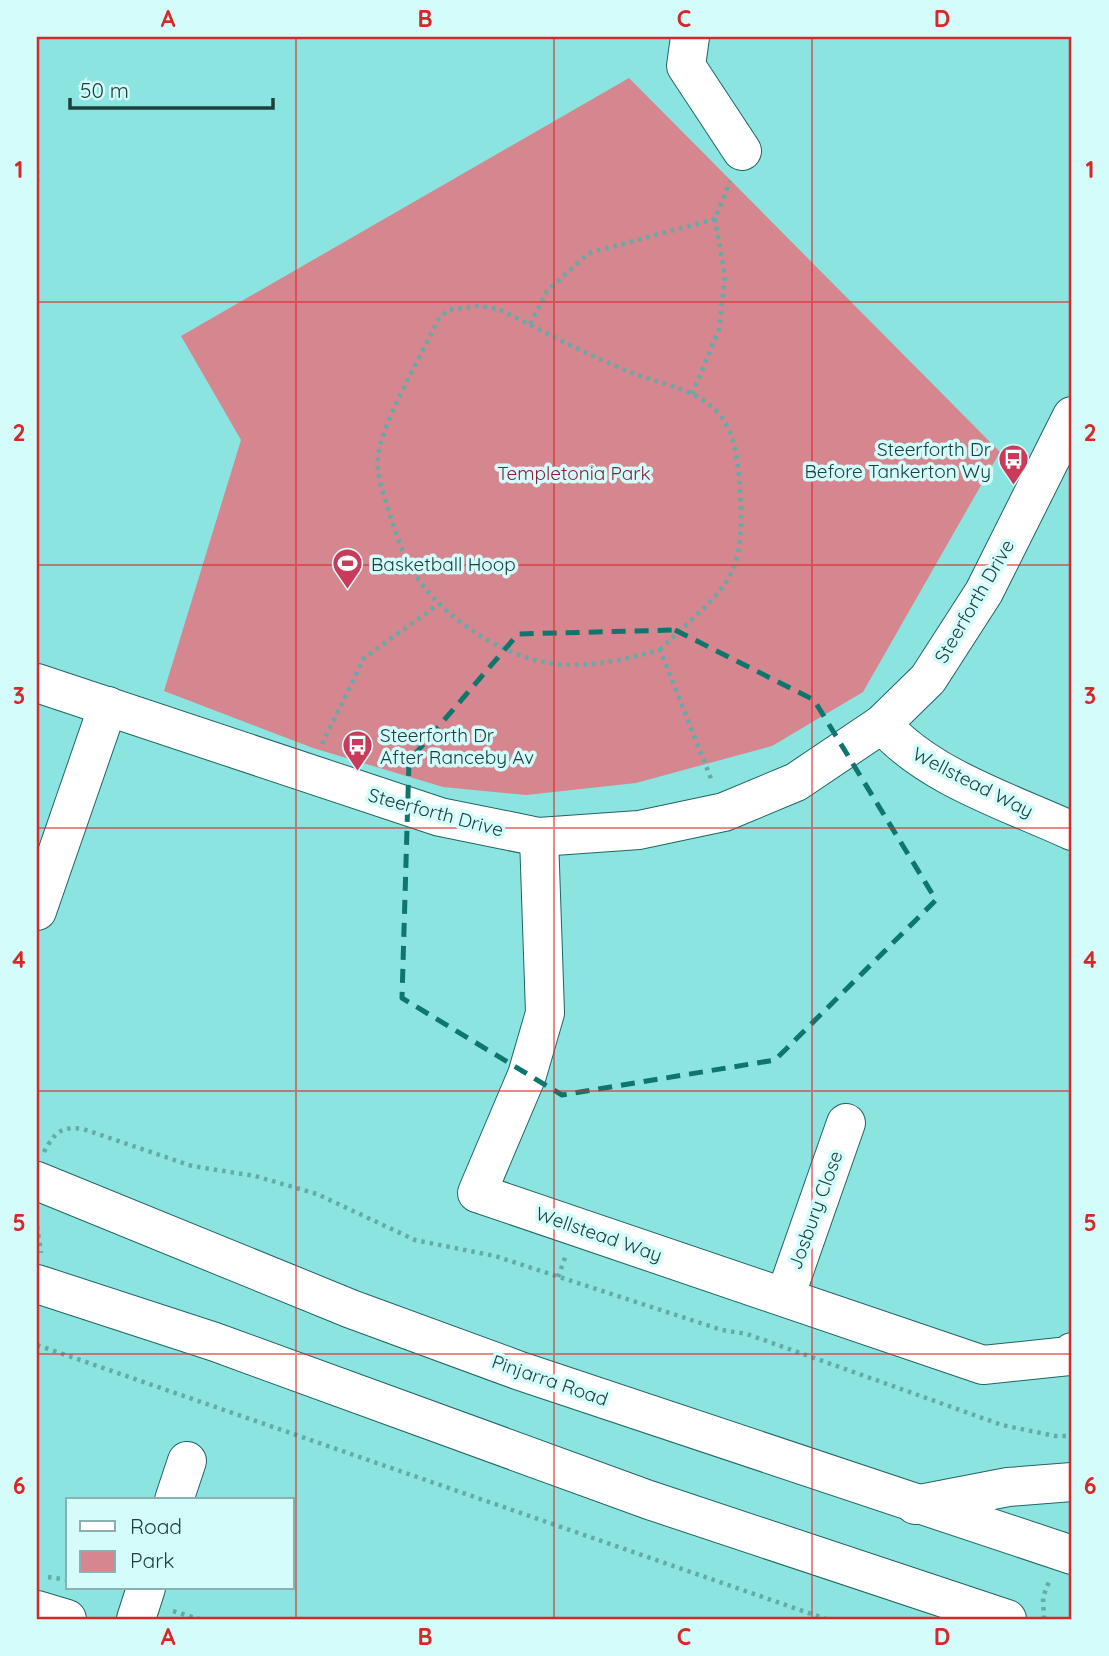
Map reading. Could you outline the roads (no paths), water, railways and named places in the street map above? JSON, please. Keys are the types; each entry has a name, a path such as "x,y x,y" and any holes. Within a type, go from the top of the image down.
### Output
{"main road":[{"path":"690,37 686,65 742,150"},
{"name":"Steerforth Drive","path":"37,683 453,821 539,837 639,830 724,812 796,782 881,724 928,679 984,592 1070,425"},
{"path":"37,911 108,706"},
{"name":"Wellstead Way","path":"881,724 903,746 926,763 1072,831"},
{"name":"Wellstead Way","path":"539,837 545,1013 527,1075 477,1193 983,1365 1069,1356 1072,1352"},
{"name":"Josbury Close","path":"785,1297 846,1123"},
{"name":"Pinjarra Road","path":"38,1182 364,1314 520,1371 915,1505 1072,1555"},
{"path":"39,1271 215,1342 637,1496 995,1617"},
{"path":"175,1498 187,1461"},
{"path":"915,1505 1008,1486 1072,1482"},
{"path":"136,1619 145,1590"},
{"path":"37,1610 67,1619"}],"place":[{"name":"Steerforth Dr Before Tankerton Wy","path":"1014,487"},
{"name":"Basketball Hoop","path":"348,591"},
{"name":"Steerforth Dr After Ranceby Av","path":"357,773"}],"park label":[{"name":"Templetonia Park","path":"574,473"}]}
